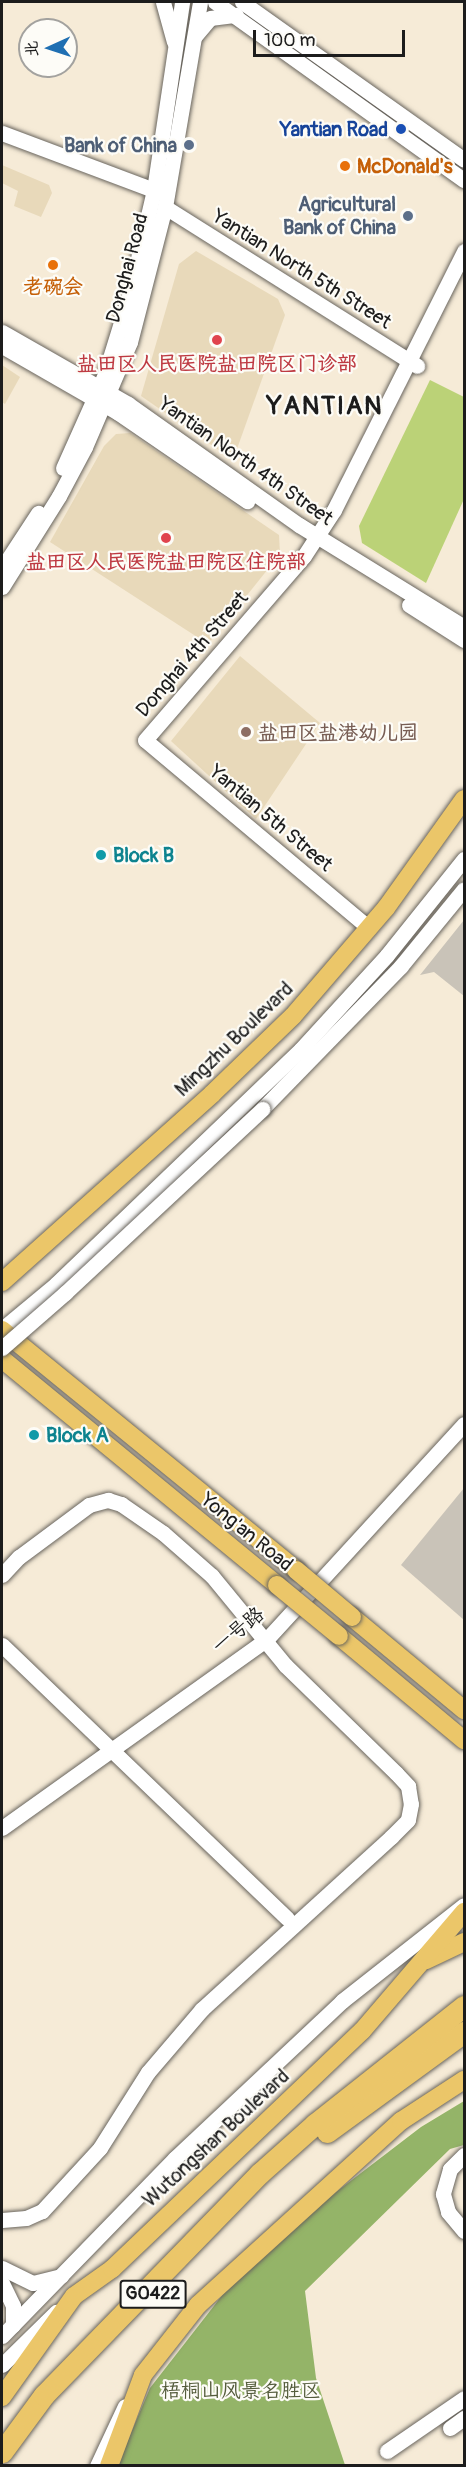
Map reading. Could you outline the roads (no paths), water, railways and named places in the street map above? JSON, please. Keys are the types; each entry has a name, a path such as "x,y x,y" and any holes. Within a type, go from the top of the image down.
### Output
{"highway":[{"name":"G0422","path":"2,2452 44,2395 132,2300 317,2131 465,2006"},
{"name":"G0422","path":"4,2466 76,2376 139,2308 317,2131 465,2032"}],"main road":[{"name":"Mingzhu Boulevard","path":"2,1282 255,1054 323,983 369,928 465,799"},
{"name":"Mingzhu Boulevard","path":"2,1298 300,1023 386,926 465,818"},
{"name":"Yong'an Road","path":"2,1329 465,1710"},
{"name":"Yong'an Road","path":"2,1359 465,1740"},
{"name":"Wutongshan Boulevard","path":"2,2397 74,2296 112,2269 340,2053 424,1961 465,1912"},
{"path":"424,1961 465,1942"},
{"path":"109,2466 143,2375 220,2281 401,2121 465,2080"}],"street":[{"path":"163,2 174,44"},
{"name":"Donghai Road","path":"2,587 59,496 102,396 130,293 154,190 182,2"},
{"name":"Donghai Road","path":"2,568 51,492 130,342 165,207 200,2"},
{"path":"215,2 239,8 465,160"},
{"path":"192,41 210,18 239,8"},
{"path":"239,8 465,180"},
{"path":"2,133 154,190"},
{"name":"Yantian North 5th Street","path":"165,207 413,364"},
{"name":"Donghai 4th Street","path":"413,364 465,251"},
{"name":"Donghai 4th Street","path":"149,743 318,543 413,364 465,273"},
{"name":"Yantian North 4th Street","path":"2,332 102,396 465,640"},
{"name":"Yantian North 4th Street","path":"2,346 102,396"},
{"name":"Yantian North 4th Street","path":"318,543 465,627"},
{"name":"Yantian 5th Street","path":"149,743 369,928"},
{"path":"2,1329 56,1284 257,1103 387,956 465,859"},
{"path":"2,1348 394,974 465,889"},
{"name":"一号路","path":"2,1828 266,1640 465,1424"},
{"path":"2,1575 19,1557 89,1505 108,1500 121,1504 163,1533 212,1576 285,1665 408,1786 411,1804 408,1820 202,2009 148,2072 99,2148 42,2211 26,2218 2,2220"},
{"path":"2,1645 287,1918"},
{"name":"Wutongshan Boulevard","path":"2,2336 64,2275 175,2158 342,2001 465,1905"},
{"path":"465,2156 450,2169 443,2194 451,2218 465,2231"},
{"path":"2,2268 33,2283 64,2275"},
{"path":"2,2283 13,2306 13,2325"},
{"path":"2,2365 74,2296"},
{"path":"97,2466 143,2375"},
{"path":"387,2451 465,2398"},
{"path":"450,2428 465,2418"}],"place":[{"name":"Yantian Road","path":"401,129"},
{"name":"Bank of China","path":"189,145"},
{"name":"McDonald's","path":"345,166"},
{"name":"Agricultural Bank of China","path":"408,216"},
{"name":"老碗会","path":"53,265"},
{"name":"盐田区人民医院盐田院区门诊部","path":"217,340"},
{"name":"盐田区人民医院盐田院区住院部","path":"166,538"},
{"name":"盐田区盐港幼儿园","path":"246,732"},
{"name":"Block B","path":"101,855"},
{"name":"Block A","path":"34,1435"}],"district":[{"name":"YANTIAN","path":"325,407"}],"park label":[{"name":"梧桐山风景名胜区","path":"241,2390"}]}
